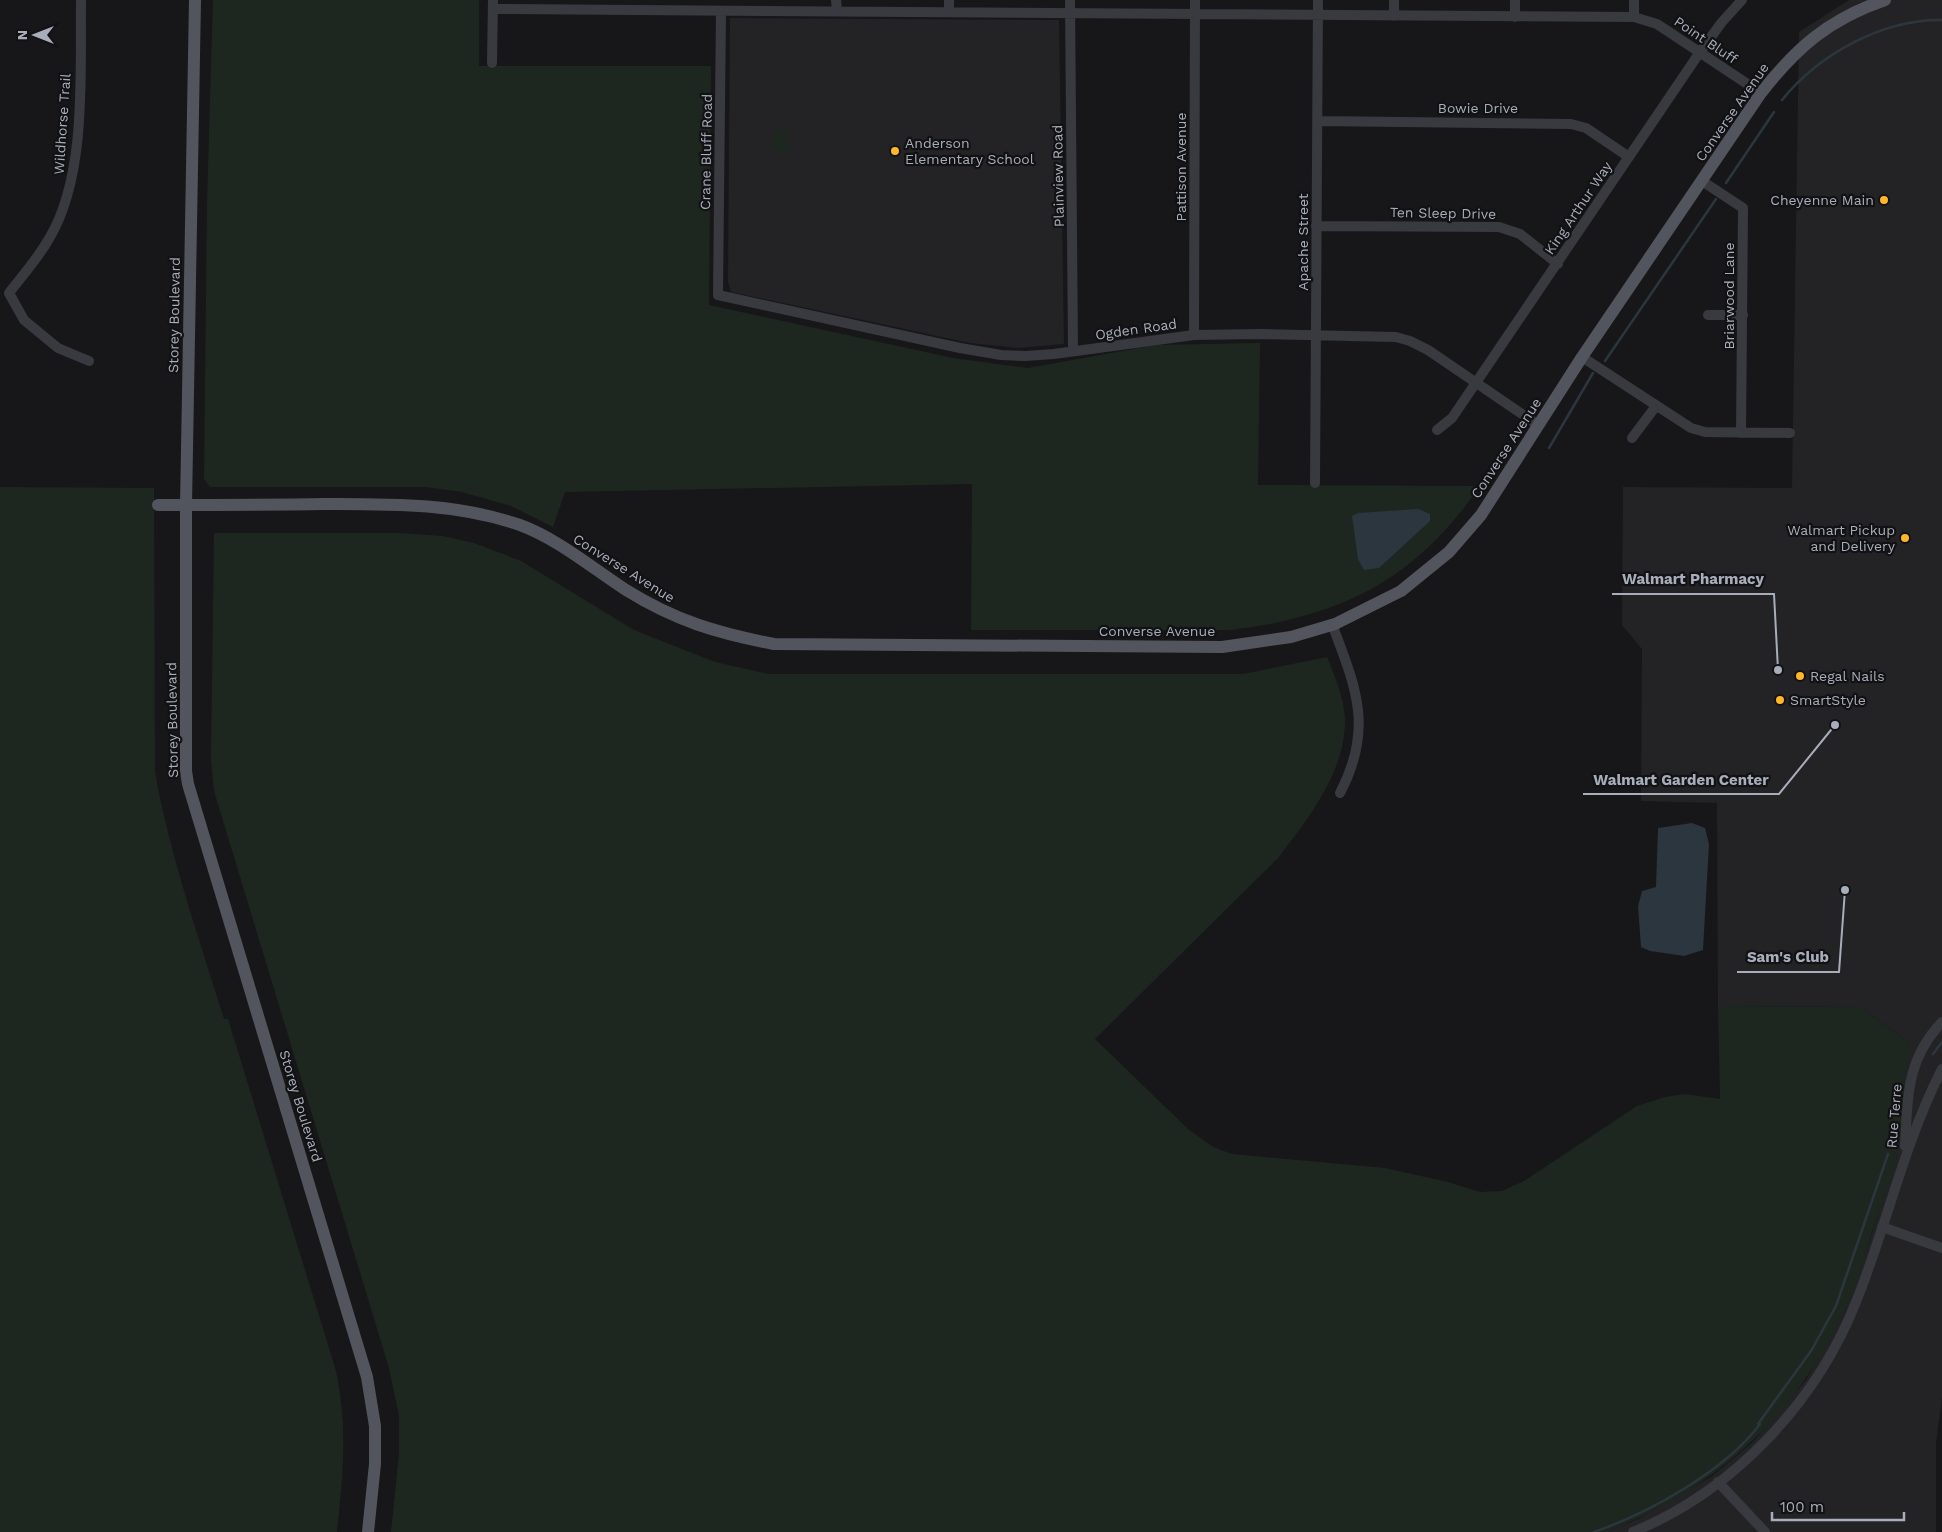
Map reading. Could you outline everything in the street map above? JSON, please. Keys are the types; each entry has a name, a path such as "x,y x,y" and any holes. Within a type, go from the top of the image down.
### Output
{"main road":[{"name":"Storey Boulevard","path":"195,0 186,505 185,757 188,784 367,1377 374,1426 375,1464 368,1532"},
{"name":"Converse Avenue","path":"158,505 391,504 440,507 484,514 521,526 556,543 626,590 661,610 695,626 774,644 1222,646 1291,637 1332,624 1401,592 1449,552 1481,515 1582,357 1782,66 1823,29 1844,17 1885,0"}],"street":[{"name":"Wildhorse Trail","path":"5,295 50,237 71,186 78,127 81,0"},
{"path":"836,0 837,11"},
{"path":"949,0 949,12"},
{"name":"Plainview Road","path":"1070,0 1073,351"},
{"name":"Pattison Avenue","path":"1194,335 1195,0"},
{"name":"Apache Street","path":"1315,483 1318,0"},
{"path":"1394,0 1394,16"},
{"path":"1515,0 1515,17"},
{"path":"1634,0 1634,17"},
{"name":"King Arthur Way","path":"1436,430 1444,426 1452,418 1700,52 1722,22 1742,0"},
{"path":"492,63 493,4"},
{"name":"Point Bluff","path":"493,4 721,11 1634,17 1657,24 1761,94"},
{"name":"Crane Bluff Road","path":"718,294 721,11"},
{"name":"Bowie Drive","path":"1318,121 1571,124 1586,128 1629,157"},
{"name":"Briarwood Lane","path":"1702,181 1743,208 1741,433"},
{"name":"Ten Sleep Drive","path":"1316,226 1499,227 1520,234 1558,264"},
{"name":"Ogden Road","path":"718,294 978,352 1025,356 1194,335 1381,336 1410,341 1477,381 1538,425"},
{"path":"5,295 24,320 58,348 89,360"},
{"path":"1708,315 1743,315"},
{"path":"1582,357 1691,428 1705,432 1790,433"},
{"path":"1632,438 1656,406"},
{"path":"1332,624 1352,677 1359,723 1359,739 1353,766 1340,793"},
{"name":"Rue Terre","path":"1905,1157 1907,1097 1919,1051 1942,1022"},
{"name":"Rue Terre","path":"1905,1157 1928,1096 1942,1069"},
{"path":"1633,1532 1702,1494 1753,1454 1788,1417 1825,1365 1856,1302 1905,1157"},
{"path":"1882,1227 1942,1248"},
{"path":"1718,1482 1765,1532"}],"shaded area":[{"path":"213,0 479,0 479,66 711,66 709,305 953,358 1028,368 1156,345 1260,343 1258,485 1480,486 1455,519 1429,546 1402,569 1373,588 1342,603 1308,615 1271,624 1231,630 971,630 972,484 565,492 553,527 511,506 462,492 426,487 210,487 204,479 207,203"},
{"path":"1849,0 1942,0 1942,1397 1936,1444 1936,1532 1607,1532 1638,1519 1711,1477 1752,1443 1806,1380 1844,1312 1858,1276 1896,1160 1910,1043 1860,1007 1718,1006 1717,803 1641,801 1642,649 1622,625 1623,487 1792,488 1799,32"},
{"name":"Anderson Elementary School","path":"730,18 1059,20 1064,344 1019,348 970,343 731,292 728,282"},
{"path":"775,130 789,131 788,153 772,153 772,134"},
{"path":"0,487 154,488 155,772 161,803 186,897 224,1019 228,1019 336,1371 340,1392 343,1432 337,1532 0,1532"},
{"path":"1418,509 1430,514 1430,521 1379,568 1364,570 1358,559 1352,516 1358,513"},
{"path":"214,533 401,533 443,536 474,543 521,561 634,630 715,662 769,674 1243,674 1327,657 1341,695 1345,719 1344,738 1332,776 1313,811 1278,858 1095,1039 1188,1129 1213,1147 1232,1154 1385,1168 1448,1182 1480,1192 1502,1191 1524,1181 1637,1106 1665,1097 1685,1094 1720,1099 1718,1006 1860,1007 1910,1043 1903,1116 1894,1169 1848,1304 1823,1352 1800,1387 1774,1418 1746,1446 1716,1472 1682,1494 1646,1514 1607,1532 391,1532 399,1453 399,1416 389,1368 214,791 211,760"},
{"path":"1692,823 1705,828 1709,844 1703,950 1684,956 1650,951 1641,947 1638,906 1642,891 1656,887 1658,828"}],"waterway":[{"path":"1782,100 1814,68 1854,42 1897,26 1920,21 1942,20"},
{"path":"1726,183 1774,112"},
{"path":"1605,361 1716,199"},
{"path":"1549,448 1593,373"},
{"path":"1933,1054 1942,1042"},
{"path":"1758,1424 1811,1351 1836,1306 1888,1154"},
{"path":"1594,1532 1638,1514 1684,1489 1727,1458 1760,1424"}],"place":[{"name":"Anderson Elementary School","path":"895,151"},
{"name":"Cheyenne Main","path":"1884,200"},
{"name":"Walmart Pickup and Delivery","path":"1905,538"},
{"name":"Walmart Pharmacy","path":"1778,670"},
{"name":"Regal Nails","path":"1800,676"},
{"name":"SmartStyle","path":"1780,700"},
{"name":"Walmart Garden Center","path":"1835,725"},
{"name":"Sam's Club","path":"1845,890"}]}
